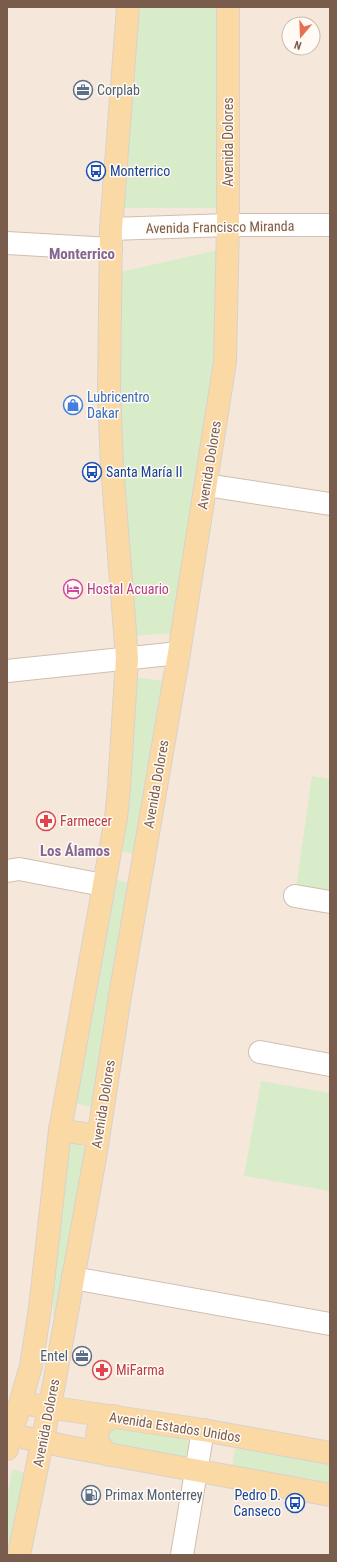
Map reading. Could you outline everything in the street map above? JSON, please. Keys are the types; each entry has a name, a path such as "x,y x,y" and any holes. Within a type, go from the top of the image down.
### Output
{"main road":[{"name":"Avenida Dolores","path":"8,1439 13,1402 31,1366 40,1308 60,1130 119,788 127,658 112,466 109,391 111,239 128,7"},
{"name":"Avenida Dolores","path":"19,1555 73,1278 98,1136 139,878 179,653 225,362 228,225 228,7"},
{"path":"104,879 139,878"},
{"path":"60,1130 98,1136"},
{"name":"Avenida Estados Unidos","path":"13,1402 203,1430 330,1453"},
{"path":"109,1455 101,1448 97,1439 99,1429 104,1421 114,1416"},
{"path":"8,1439 41,1441 109,1455 330,1495"}],"street":[{"name":"Avenida Francisco Miranda","path":"7,243 111,239 228,225 330,225"},
{"path":"206,485 330,504"},
{"path":"7,671 179,653"},
{"path":"7,871 19,869 104,879"},
{"path":"295,896 330,902"},
{"path":"260,1052 330,1065"},
{"path":"73,1278 330,1324"},
{"path":"182,1555 203,1430"}],"shaded area":[{"path":"7,7 330,7 330,1555 7,1555"}],"green space":[{"path":"140,7 220,7 220,208 123,208"},
{"path":"218,250 218,355 173,633 134,636 119,452 120,272"},
{"path":"134,677 164,681 135,854 120,851"},
{"path":"312,776 330,779 330,893 296,887"},
{"path":"115,880 131,883 91,1107 74,1103"},
{"path":"261,1081 330,1093 330,1191 244,1176"},
{"path":"76,1144 84,1147 86,1151 55,1315 53,1315 56,1227 68,1148 71,1145"},
{"path":"108,1427 181,1437 188,1441 189,1450 185,1457 112,1449 104,1430"},
{"path":"235,1448 330,1464 330,1485 232,1469"},
{"path":"12,1469 26,1473 10,1555 7,1555 7,1499"}],"place":[{"name":"Corplab","path":"83,90"},
{"name":"Monterrico","path":"96,171"},
{"name":"Lubricentro Dakar","path":"73,405"},
{"name":"Santa María II","path":"92,472"},
{"name":"Hostal Acuario","path":"73,589"},
{"name":"Farmecer","path":"46,821"},
{"name":"Entel","path":"82,1356"},
{"name":"MiFarma","path":"102,1370"},
{"name":"Primax Monterrey","path":"91,1495"},
{"name":"Pedro D. Canseco","path":"295,1503"}],"district":[{"name":"Monterrico","path":"82,254"},
{"name":"Los Álamos","path":"75,851"}]}
